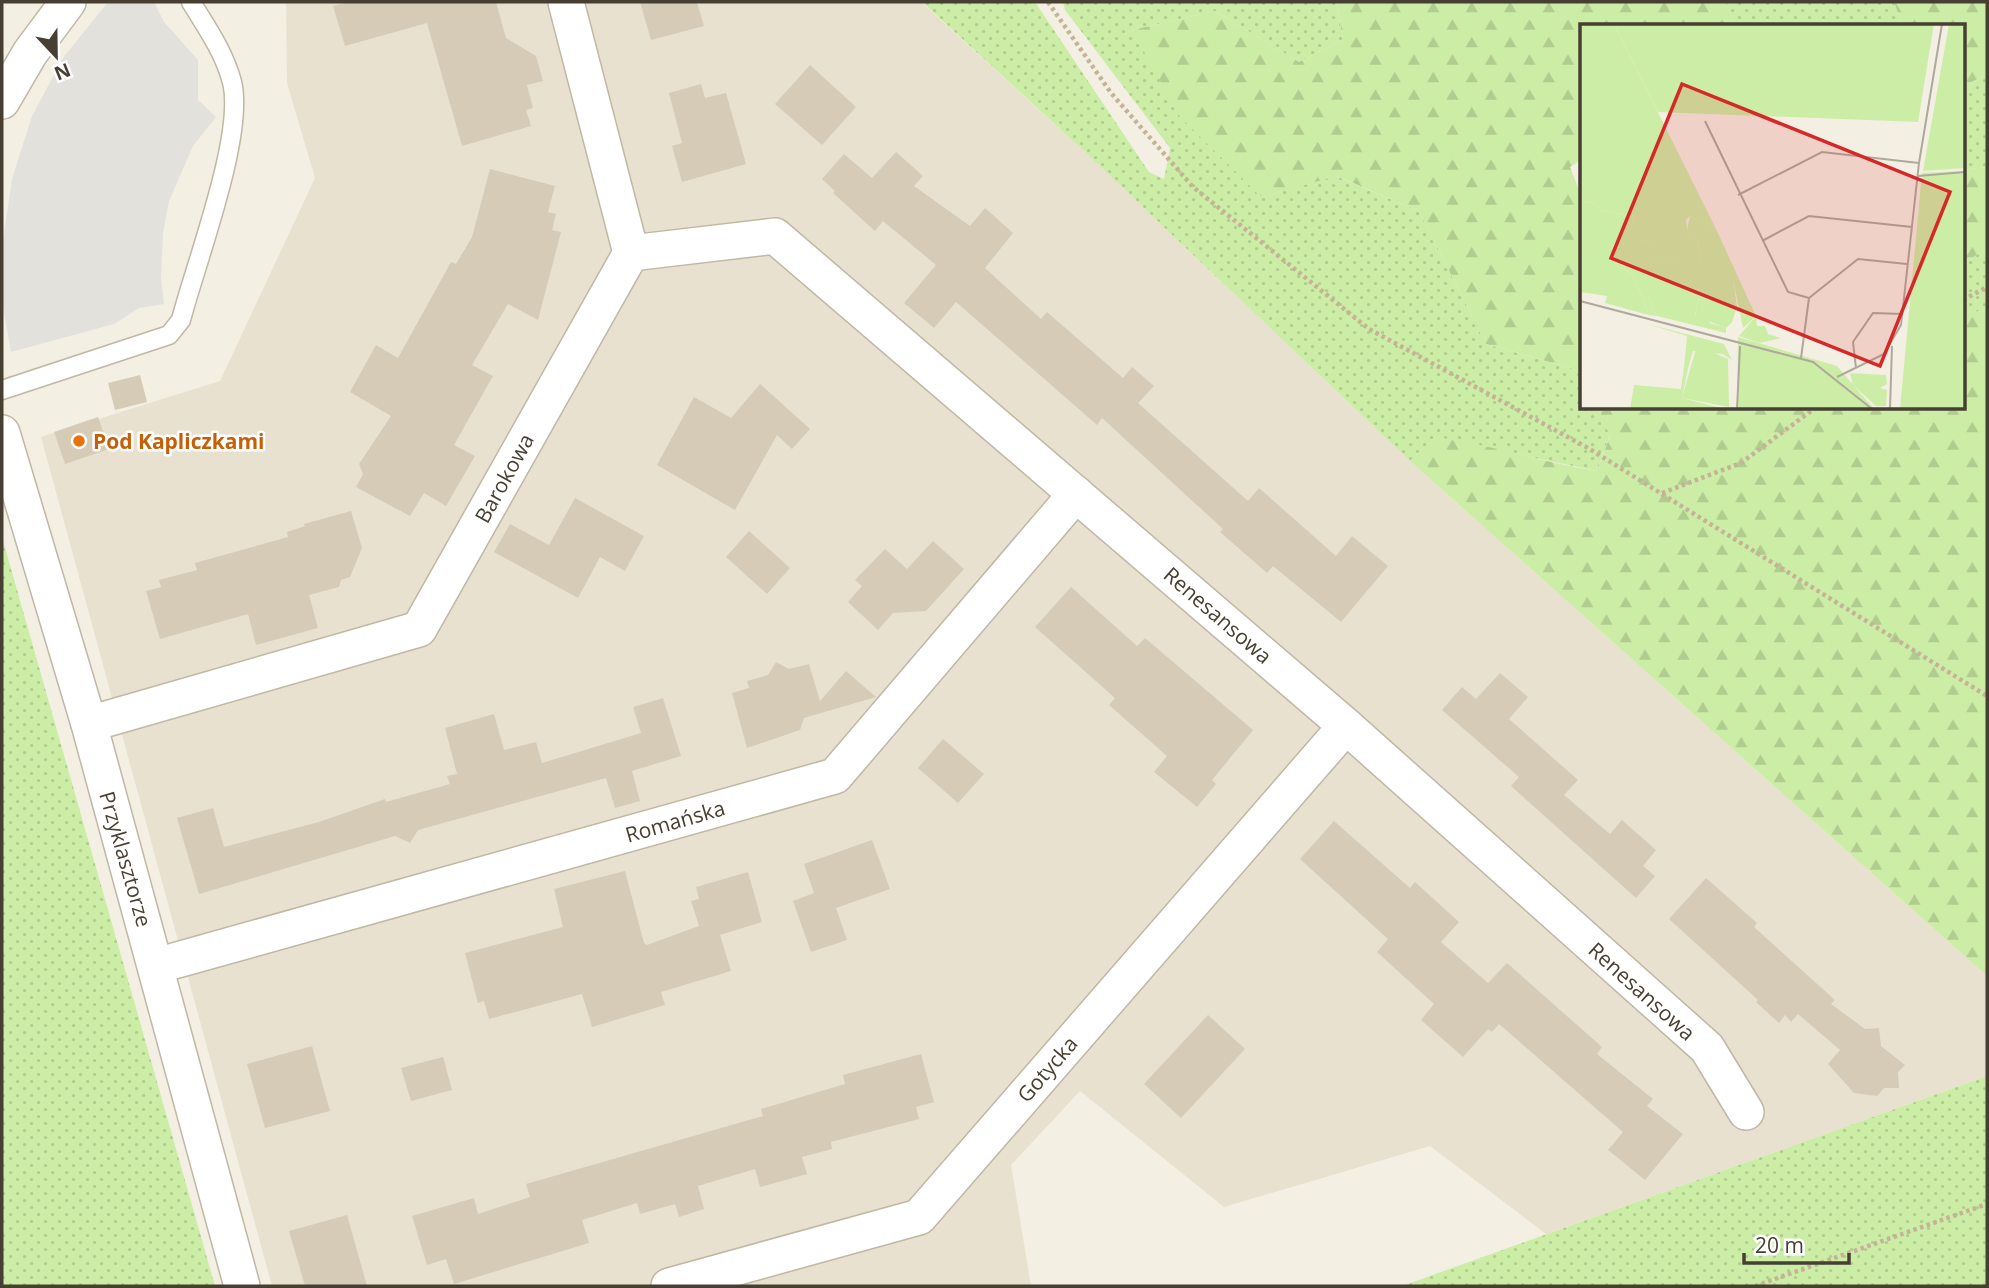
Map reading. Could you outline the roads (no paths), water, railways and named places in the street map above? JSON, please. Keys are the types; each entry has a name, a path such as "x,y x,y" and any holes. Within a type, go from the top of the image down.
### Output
{"street":[{"path":"2,101 30,53 68,2"},
{"path":"566,2 631,253"},
{"name":"Renesansowa","path":"631,253 775,236 1346,726 1707,1048 1746,1112"},
{"name":"Barokowa","path":"89,724 419,629 631,253"},
{"name":"Przyklasztorze","path":"2,433 89,724 242,1286"},
{"name":"Romańska","path":"156,966 835,776 1076,494"},
{"name":"Gotycka","path":"669,1286 919,1217 1346,726"}],"lane":[{"path":"2,390 169,335 181,320 235,122 232,85 222,51 191,2"}],"place":[{"name":"Pod Kapliczkami","path":"79,441"}]}
